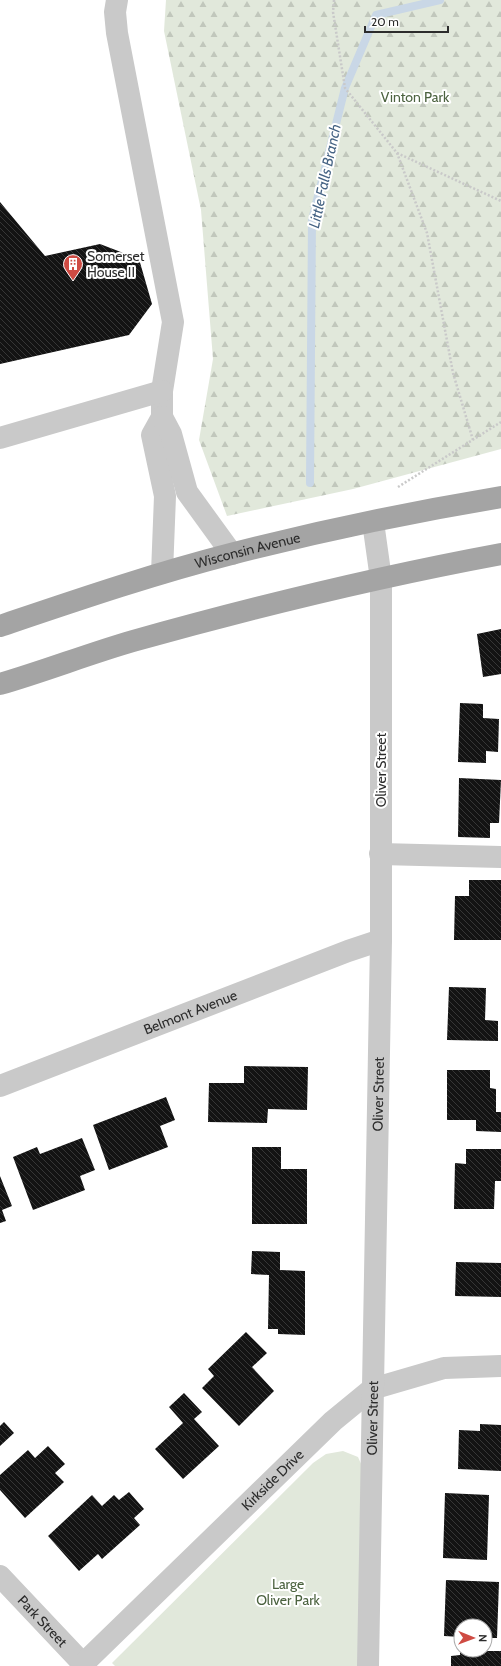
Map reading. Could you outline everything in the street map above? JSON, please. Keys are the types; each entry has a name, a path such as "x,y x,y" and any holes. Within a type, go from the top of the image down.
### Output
{"main road":[{"name":"Wisconsin Avenue","path":"0,626 162,573 232,554 373,522 501,497"},
{"path":"0,684 131,641 234,614 382,579 501,554"}],"street":[{"path":"117,0 115,12 117,33 173,322 162,391 162,417 171,434 187,492 232,554"},
{"path":"0,438 162,391"},
{"path":"162,417 152,435 165,496 162,573"},
{"name":"Oliver Street","path":"368,1666 381,940 380,854 382,579 373,522"},
{"path":"380,854 501,857"},
{"name":"Belmont Avenue","path":"0,1086 348,951 381,940"},
{"name":"Kirkside Drive","path":"83,1665 333,1421 372,1389 444,1368 501,1366"},
{"name":"Park Street","path":"0,1576 83,1665"}],"path":[{"path":"334,0 333,12 345,88 397,153 427,233 453,373 473,440"},
{"path":"397,153 501,201"},
{"path":"398,487 501,422"}],"green space":[{"name":"Vinton Park","path":"166,0 501,0 501,449 353,489 227,516 199,440 213,359 201,210 164,31"},
{"name":"Large Oliver Park","path":"343,1451 358,1457 362,1466 360,1666 115,1666 112,1663 313,1463 326,1454"}],"building":[{"name":"Somerset House II","path":"0,202 45,256 100,244 139,259 152,304 129,335 0,364"},
{"path":"501,629 501,674 483,677 477,634"},
{"path":"460,703 483,704 483,718 499,719 498,752 486,751 486,763 458,762"},
{"path":"459,778 501,780 499,823 490,823 490,838 458,837"},
{"path":"469,880 501,880 501,940 454,940 455,896 469,896"},
{"path":"449,987 486,988 485,1020 498,1021 498,1041 447,1040"},
{"path":"244,1066 308,1067 307,1110 268,1109 267,1123 208,1122 209,1083 244,1083"},
{"path":"447,1070 490,1070 490,1088 496,1089 496,1112 501,1112 501,1132 476,1131 476,1120 447,1120"},
{"path":"166,1097 175,1120 160,1126 168,1147 109,1170 93,1125"},
{"path":"82,1138 95,1170 80,1176 85,1190 33,1210 13,1157 37,1147 40,1154"},
{"path":"252,1147 281,1147 281,1169 307,1169 307,1224 252,1224"},
{"path":"466,1149 501,1149 501,1181 495,1181 494,1209 454,1209 455,1163 466,1164"},
{"path":"0,1176 12,1206 2,1210 6,1221 0,1223"},
{"path":"252,1251 280,1252 280,1270 305,1271 305,1335 278,1334 278,1329 268,1329 269,1275 251,1274"},
{"path":"456,1262 501,1263 501,1297 455,1296"},
{"path":"246,1332 267,1353 252,1367 274,1391 239,1426 202,1388 214,1376 208,1369"},
{"path":"184,1393 202,1412 194,1419 219,1446 183,1479 155,1449 183,1423 169,1407"},
{"path":"4,1422 14,1433 0,1446 0,1426"},
{"path":"480,1424 501,1425 501,1471 458,1469 459,1430 480,1431"},
{"path":"48,1446 65,1464 55,1473 64,1482 25,1518 0,1490 0,1475 28,1450 35,1458"},
{"path":"129,1492 144,1509 134,1518 140,1525 102,1559 98,1554 79,1571 48,1536 92,1495 102,1506 114,1495 119,1500"},
{"path":"445,1493 489,1495 487,1560 443,1558"},
{"path":"446,1580 499,1582 497,1638 493,1638 493,1618 453,1618 453,1637 444,1636"},
{"path":"493,1651 501,1651 501,1666 451,1666 451,1656 453,1656 453,1658 493,1658"}],"waterway":[{"name":"Little Falls Branch","path":"310,483 312,220 345,88 376,15 440,0"}],"place":[{"name":"Somerset House II","path":"73,281"}]}
